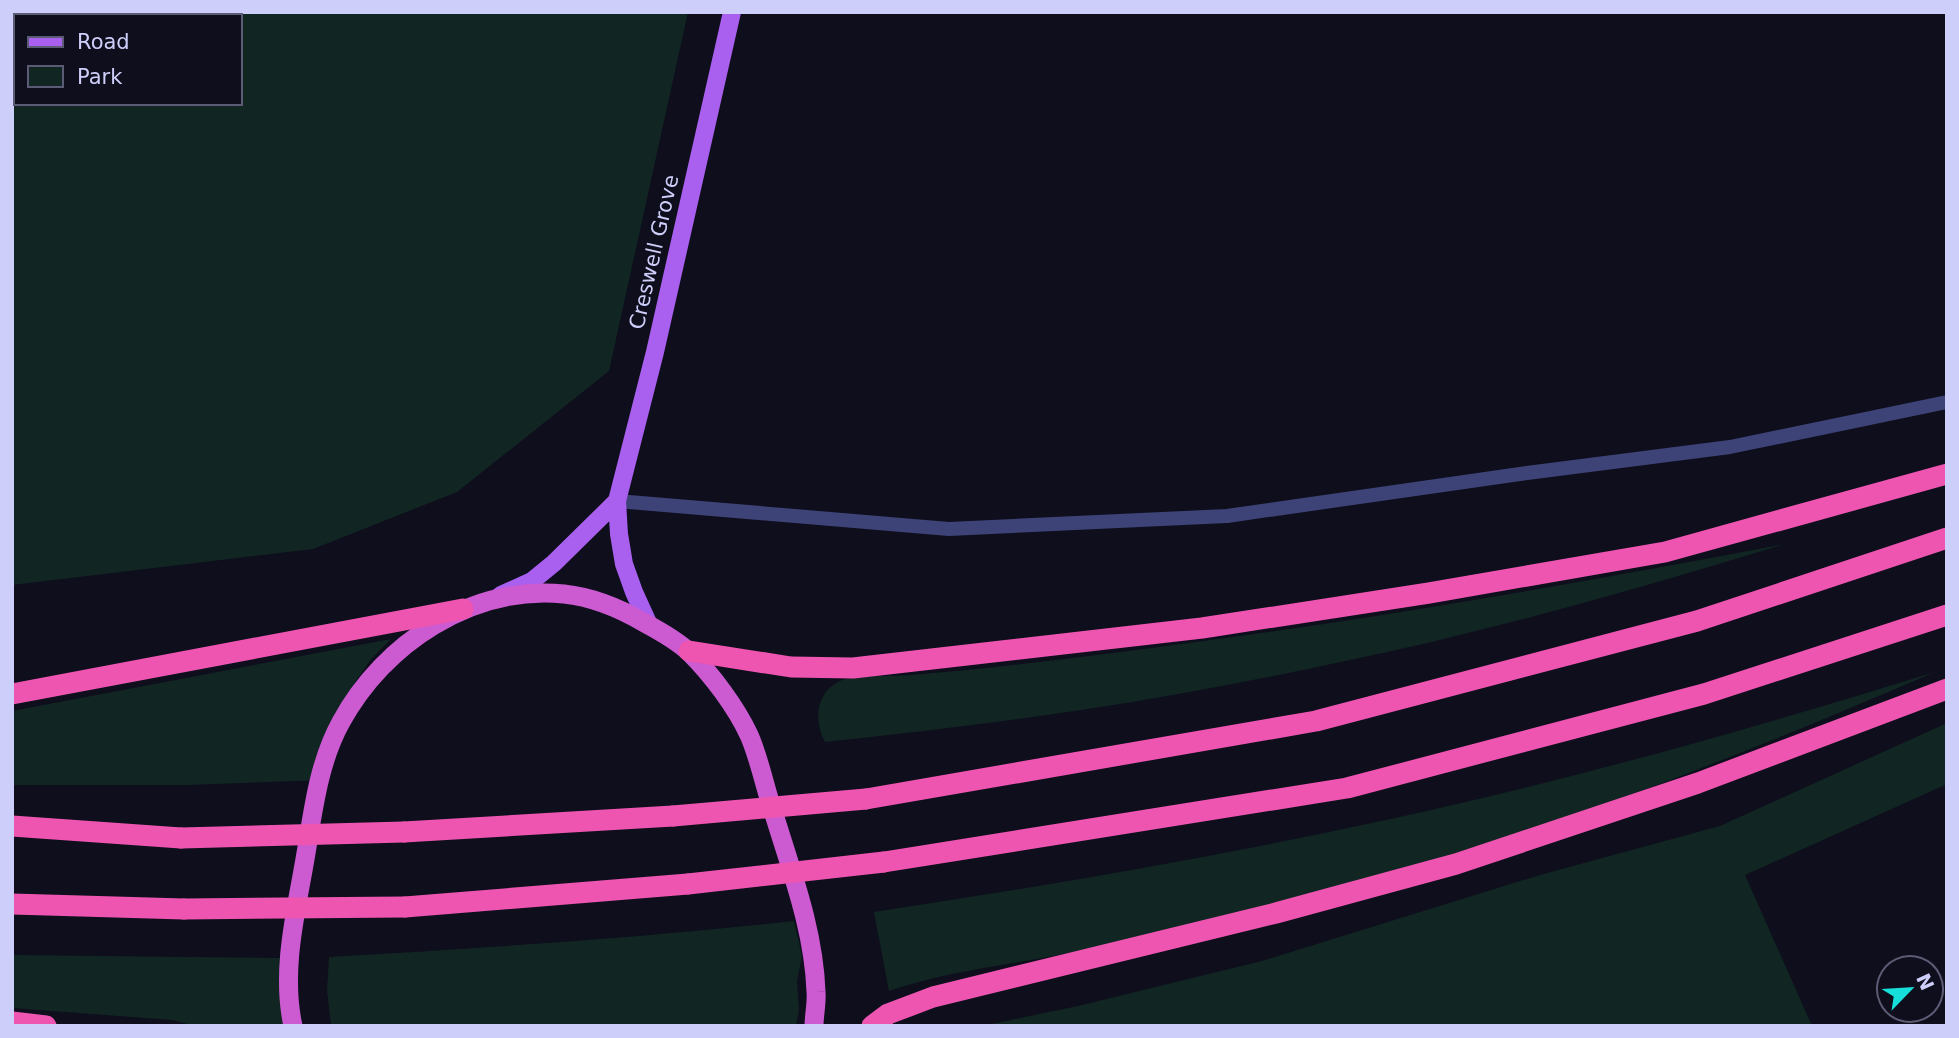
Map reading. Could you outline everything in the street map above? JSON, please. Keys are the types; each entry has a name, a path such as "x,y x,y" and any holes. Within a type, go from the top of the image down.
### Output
{"highway":[{"path":"689,651 792,667 853,668 1202,628 1429,593 1665,552 1947,474"},
{"path":"12,826 181,838 404,832 673,817 866,799 1316,721 1697,621 1947,538"},
{"path":"12,694 463,609 493,599 530,594 564,594 594,600 621,610 689,651 721,689 750,736 810,939 816,993 814,1026"},
{"path":"293,1026 287,968 317,789 330,746 354,700 393,656 416,636 463,609"},
{"path":"12,904 184,909 405,907 688,884 884,862 1348,788 1704,694 1947,615"},
{"path":"872,1026 888,1014 933,997 1276,913 1456,864 1698,783 1947,690"},
{"path":"12,1022 46,1026"}],"main road":[{"name":"Creswell Grove","path":"649,625 624,564 617,501 655,352 732,12"},
{"path":"493,599 532,581 617,501"}],"lane":[{"path":"617,501 949,528 1227,516 1730,447 1947,402"}],"green space":[{"path":"12,12 688,12 609,371 457,492 313,549 12,585"},
{"path":"1785,544 1506,624 1393,651 1209,688 1017,719 825,742 819,725 819,707 827,691 833,685 849,678 1016,665 1288,629 1537,589"},
{"path":"391,639 372,658 343,703 323,780 187,785 12,785 12,711"},
{"path":"1935,672 1710,765 1480,847 1324,892 1170,930 935,978 889,991 874,912 1195,859 1455,804 1662,752"},
{"path":"1947,723 1947,784 1745,875 1812,1026 982,1026 1078,1006 1262,961 1540,875 1720,826"},
{"path":"794,921 802,956 797,981 799,1009 796,1026 331,1026 327,991 329,957 562,942"},
{"path":"12,955 280,958 284,1026 195,1026 172,1020 12,1008"}]}
